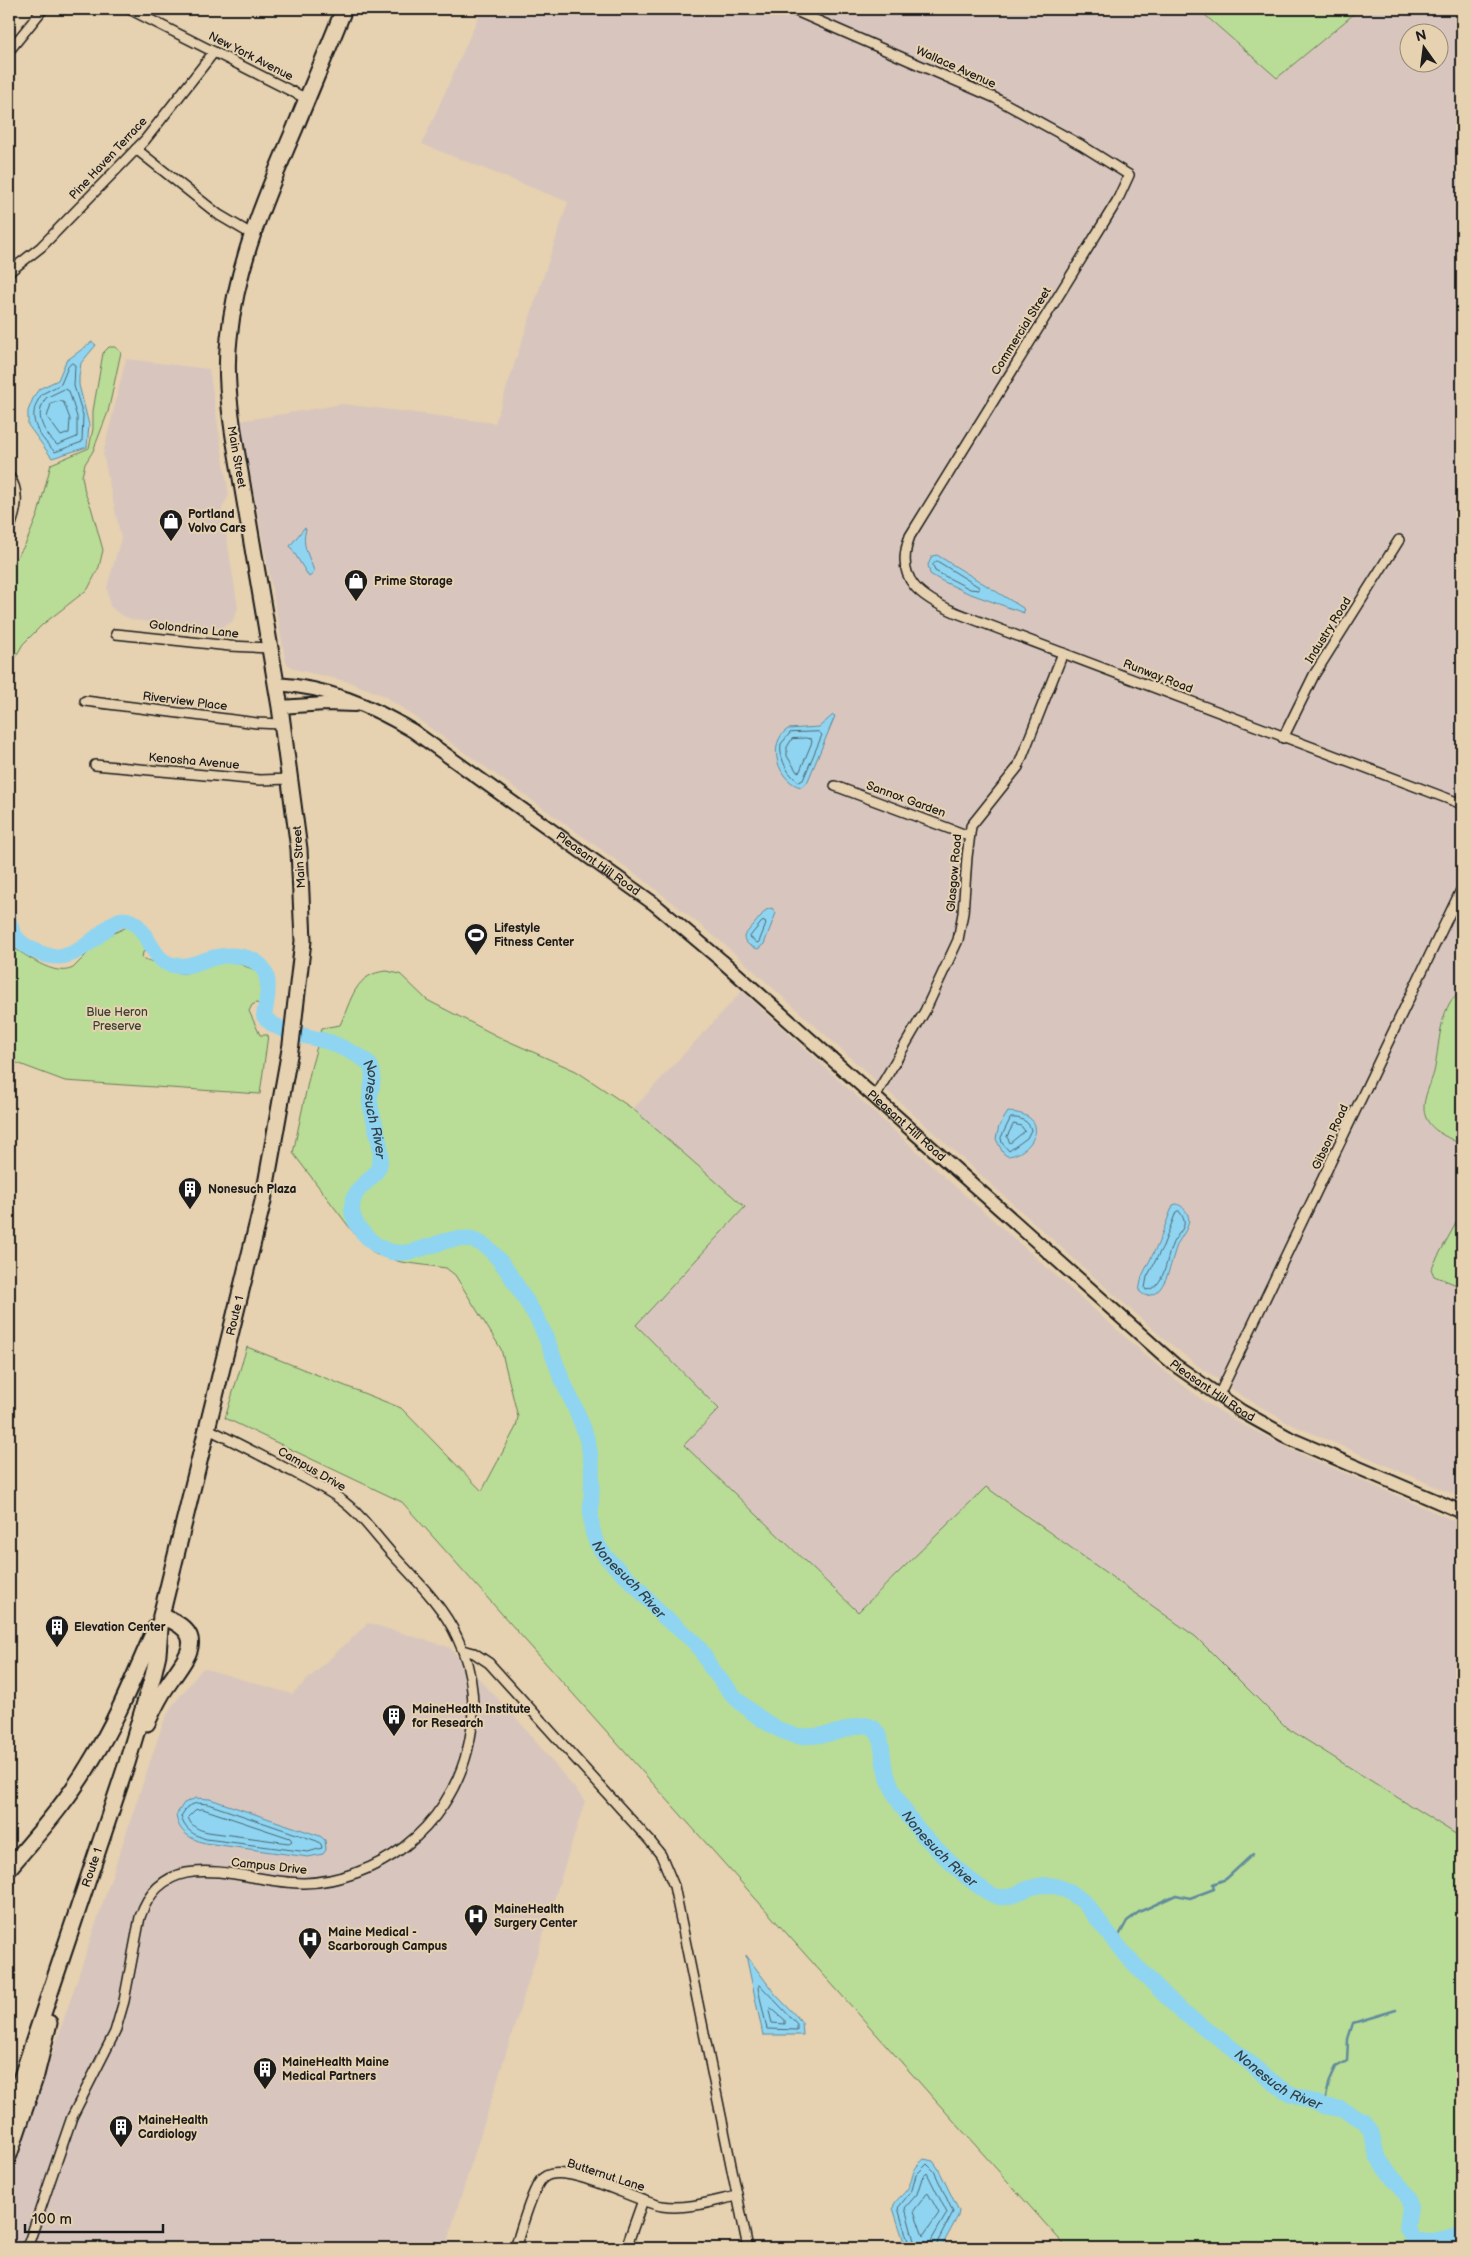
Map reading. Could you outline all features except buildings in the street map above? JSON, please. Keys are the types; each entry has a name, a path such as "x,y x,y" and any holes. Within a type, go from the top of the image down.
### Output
{"main road":[{"name":"Main Street","path":"295,1011 302,955 303,919 299,849 280,708 234,437 227,375 229,338 234,304 253,235 279,165 344,9"},
{"name":"Route 1","path":"9,1868 52,1818 93,1760 123,1703 161,1616 263,1201 291,1044 295,1011"},
{"name":"Route 1","path":"9,2115 127,1763 153,1676 160,1636 161,1616"},
{"path":"127,1763 159,1698 190,1652 190,1637 186,1630 180,1624 161,1616"},
{"path":"9,2155 40,2059 67,1939"}],"street":[{"path":"9,51 43,9"},
{"name":"New York Avenue","path":"129,9 307,99"},
{"name":"Wallace Avenue","path":"791,9 995,98 1106,160"},
{"name":"Pine Haven Terrace","path":"9,272 41,247 136,149 214,52"},
{"path":"136,149 220,215 253,235"},
{"name":"Commercial Street","path":"917,522 1116,201 1129,175 1106,160"},
{"path":"9,476 16,492 17,502 9,530"},
{"name":"Runway Road","path":"917,522 906,545 904,560 909,578 920,593 935,603 1283,738 1462,804"},
{"name":"Industry Road","path":"1283,738 1314,675 1399,540"},
{"name":"Golondrina Lane","path":"116,634 230,646 270,648"},
{"name":"Glasgow Road","path":"874,1098 925,1010 958,940 963,913 969,836 975,821 1003,789 1018,767 1063,653"},
{"name":"Pleasant Hill Road","path":"276,684 322,689 346,697 413,730 653,904 722,962 1175,1365 1218,1397 1291,1439 1462,1512"},
{"name":"Riverview Place","path":"85,701 258,724 282,724"},
{"name":"Pleasant Hill Road","path":"280,708 341,704 367,707"},
{"name":"Kenosha Avenue","path":"95,765 260,780 290,779"},
{"name":"Sannox Garden","path":"835,786 969,836"},
{"name":"Gibson Road","path":"1218,1397 1462,888"},
{"name":"Campus Drive","path":"26,2248 72,2117 115,2032 124,2000 140,1917 150,1895 166,1880 188,1872 213,1872 303,1883 334,1879 373,1866 406,1846 442,1809 459,1778 472,1731 471,1678 463,1650 454,1631 439,1608 350,1507 331,1492 206,1428"},
{"path":"463,1650 474,1653 489,1663 650,1841 665,1863 674,1886 748,2248"},
{"name":"Butternut Lane","path":"515,2248 536,2187 539,2181 547,2175 558,2173 575,2176 663,2206 696,2204 737,2196"},
{"path":"626,2248 642,2200"}],"shaded area":[{"path":"482,9 1198,9 1277,78 1360,9 1453,9 1462,88 1462,1498 1288,1423 1202,1369 1165,1340 725,945 644,880 385,696 349,682 294,669 286,663 240,421 343,404 495,423 568,202 422,144"},
{"path":"126,359 209,369 229,495 222,508 238,608 232,622 222,627 215,629 133,620 119,614 110,606 107,587 121,538 103,454"},
{"path":"742,991 947,1179 1157,1365 1204,1401 1236,1421 1292,1450 1462,1524 1462,1838 1287,1728 1196,1637 987,1487 858,1612 684,1445 718,1408 636,1325 745,1207 633,1109"},
{"name":"Maine Medical - Scarborough Campus","path":"368,1623 449,1647 518,1720 585,1801 445,2248 9,2248 9,2183 163,1723 172,1706 203,1668 292,1694"}],"green space":[{"path":"1198,9 1360,9 1277,78"},
{"path":"109,347 115,347 121,352 108,412 93,451 85,464 82,476 85,493 91,507 103,550 99,567 88,589 42,625 23,644 9,668 9,570 26,543 38,514 51,464 89,448 103,353"},
{"name":"Blue Heron Preserve","path":"127,927 135,931 148,945 147,951 143,952 142,958 166,966 179,973 187,973 209,962 219,960 238,963 260,974 264,982 262,989 264,1003 262,1005 256,1003 252,1005 249,1011 260,1035 268,1035 260,1094 65,1081 9,1060 9,945 40,964 57,970 65,970 73,968 103,938"},
{"path":"387,971 400,974 427,1000 499,1037 576,1071 633,1109 745,1207 636,1325 719,1409 684,1445 858,1612 986,1487 1196,1637 1287,1728 1462,1838 1462,2248 1067,2248 402,1502 225,1418 247,1347 401,1408 482,1491 516,1427 518,1417 501,1349 455,1275 446,1268 401,1262 375,1254 356,1236 293,1153 311,1068 322,1028 340,1025 352,997 361,982 376,973"},
{"path":"1459,993 1462,993 1462,1145 1433,1128 1424,1110 1447,1007"},
{"path":"1462,1212 1462,1287 1434,1276 1431,1269"}],"water":[{"path":"92,342 96,345 81,363 79,377 79,385 89,425 87,447 52,458 28,425 28,411 39,389 58,380 66,361"},
{"path":"304,528 306,529 305,546 314,571 309,577 290,546"},
{"path":"937,555 1023,608 1024,613 968,593 930,574 928,565 932,556"},
{"path":"833,715 835,716 807,783 801,787 793,784 786,778 778,761 776,752 781,735 788,729 819,727"},
{"path":"772,908 776,913 764,944 758,949 751,946 745,941 744,936 766,910"},
{"path":"1008,1112 1023,1114 1031,1120 1035,1127 1035,1134 1025,1149 1007,1156 1003,1153 996,1139 999,1126"},
{"path":"1173,1205 1181,1206 1188,1215 1188,1225 1178,1243 1162,1286 1151,1295 1144,1295 1139,1291 1142,1276 1158,1244"},
{"path":"196,1798 210,1799 320,1836 325,1840 326,1850 323,1854 308,1857 205,1843 194,1839 179,1826 176,1815 184,1803"},
{"path":"746,1955 775,1994 802,2022 803,2035 763,2035"},
{"path":"924,2159 933,2161 938,2168 959,2211 958,2216 941,2248 906,2248 893,2208 895,2202 908,2188 913,2173"}],"waterway":[{"name":"Nonesuch River","path":"9,921 16,938 22,944 43,954 53,956 63,956 80,950 117,921 121,920 129,921 136,925 162,960 169,964 182,966 224,956 247,958 262,967 266,974 268,990 264,1016 269,1021 284,1030 332,1043 366,1061 372,1071 373,1080 370,1103 381,1151 379,1167 373,1176 360,1188 353,1201 353,1214 358,1227 368,1238 383,1249 397,1253 411,1252 453,1239 467,1239 482,1244 496,1256 536,1316 584,1431 592,1470 592,1530 598,1546 661,1614 696,1644 710,1666 733,1695 766,1722 798,1736 821,1735 865,1725 874,1728 881,1742 887,1775 903,1808 924,1836 945,1858 983,1889 999,1897 1007,1897 1030,1888 1047,1885 1062,1888 1077,1897 1085,1903 1126,1956 1182,2012 1223,2041 1289,2093 1324,2106 1341,2109 1364,2121 1371,2131 1377,2156 1408,2198 1410,2207 1407,2228 1413,2239 1427,2242 1462,2235"},
{"path":"1115,1943 1127,1921 1139,1912 1176,1895 1190,1898 1214,1889 1213,1884 1226,1879 1253,1854"},
{"path":"1324,2106 1330,2080 1336,2067 1347,2061 1348,2039 1353,2023 1396,2010"}],"place":[{"name":"Portland Volvo Cars","path":"171,542"},
{"name":"Prime Storage","path":"356,602"},
{"name":"Lifestyle Fitness Center","path":"476,956"},
{"name":"Nonesuch Plaza","path":"190,1210"},
{"name":"Elevation Center","path":"57,1648"},
{"name":"MaineHealth Institute for Research","path":"394,1737"},
{"name":"MaineHealth Surgery Center","path":"476,1937"},
{"name":"Maine Medical - Scarborough Campus","path":"310,1960"},
{"name":"MaineHealth Maine Medical Partners","path":"265,2090"},
{"name":"MaineHealth Cardiology","path":"121,2148"}]}
